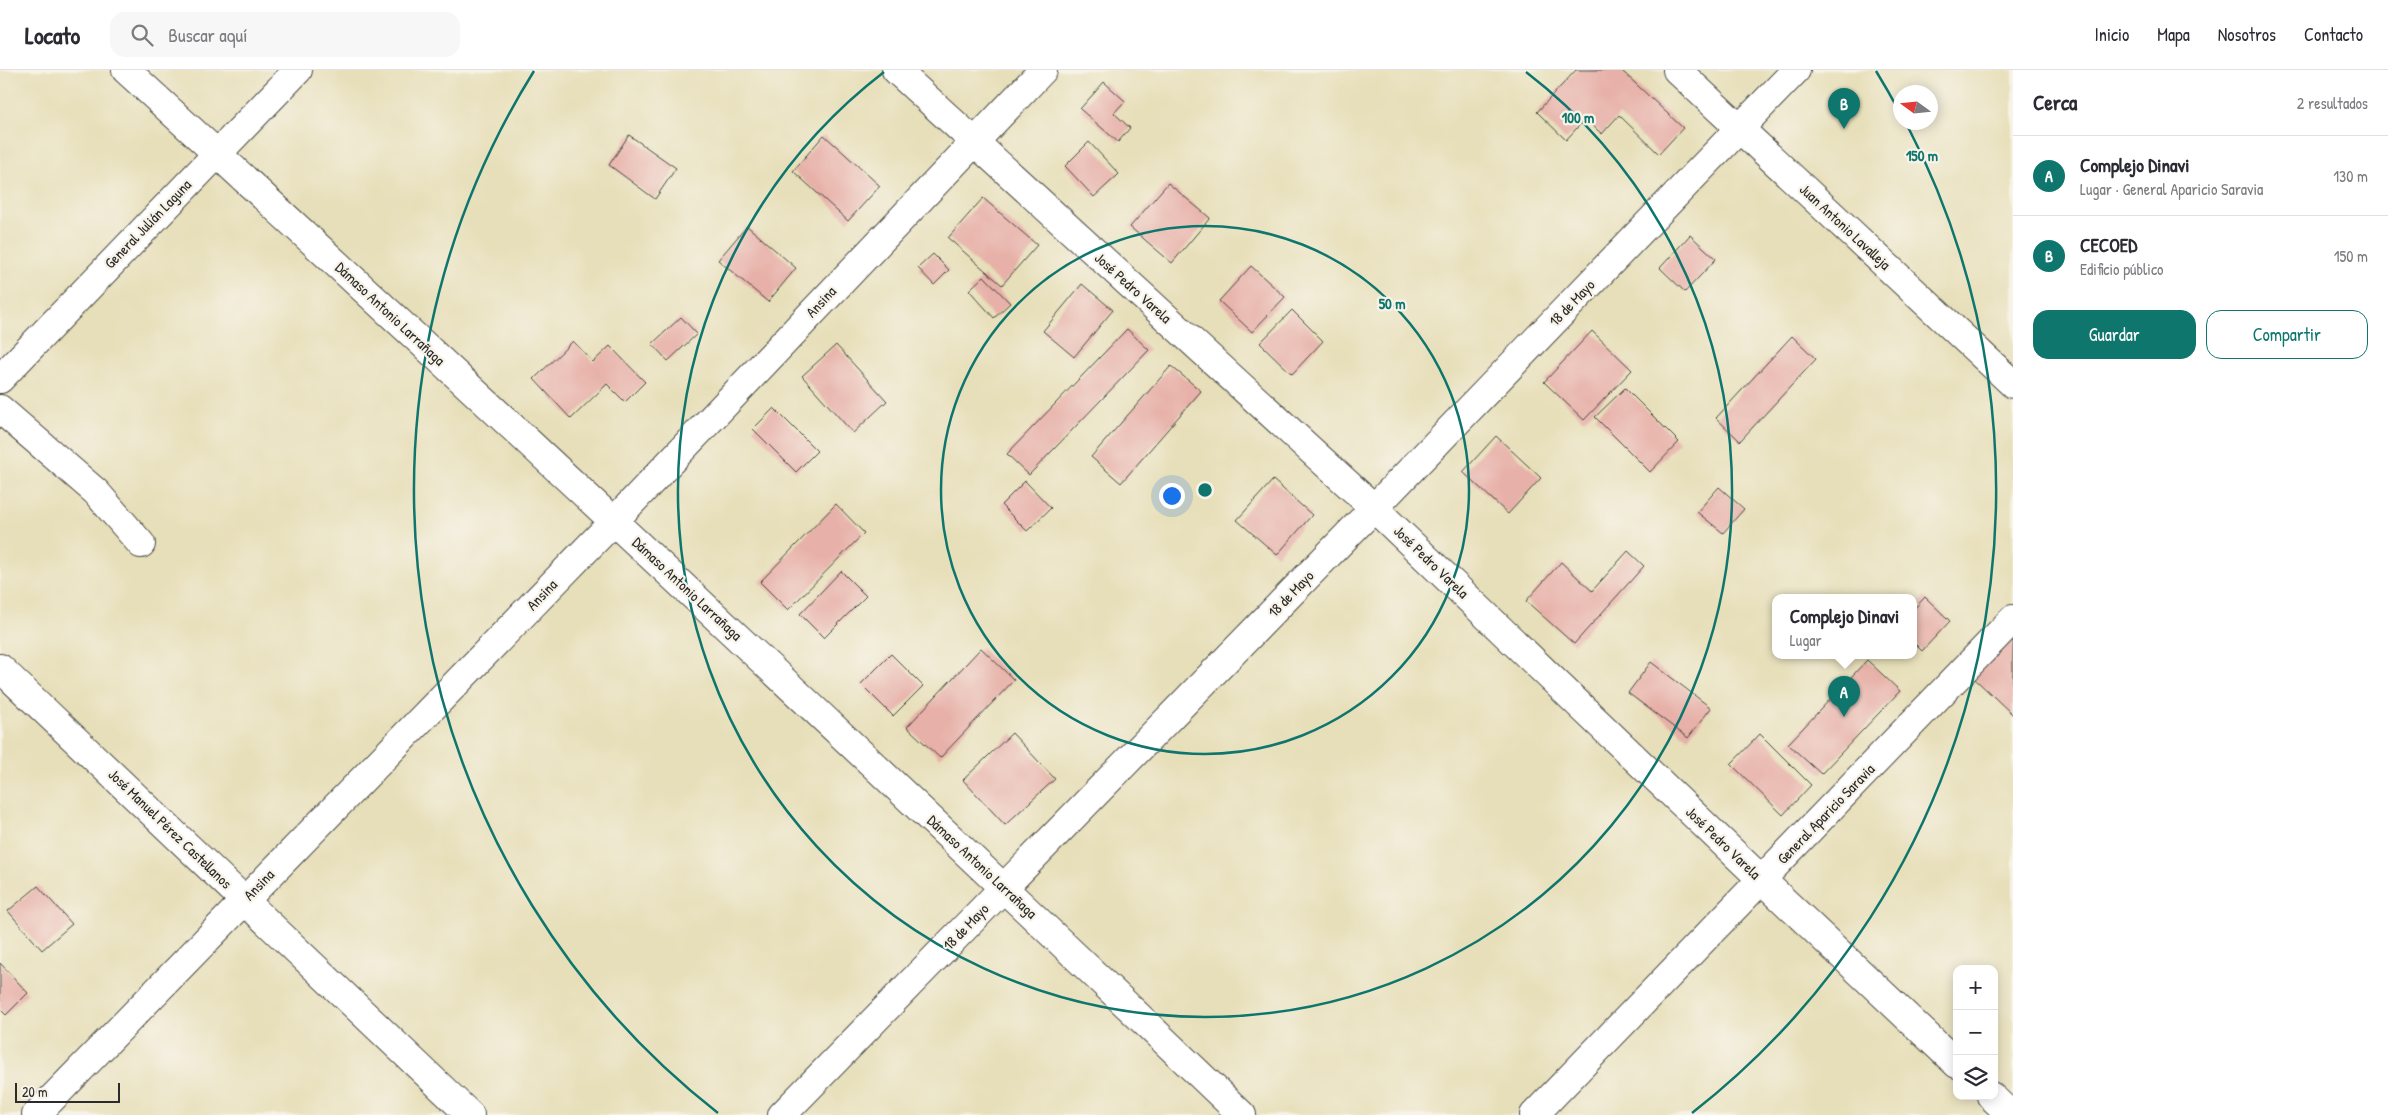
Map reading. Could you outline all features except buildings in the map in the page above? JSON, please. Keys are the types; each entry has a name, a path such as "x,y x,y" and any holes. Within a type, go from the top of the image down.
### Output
{"street":[{"name":"Dámaso Antonio Larrañaga","path":"126,70 614,520 1005,888 1242,1115"},
{"name":"General Julián Laguna","path":"0,380 216,153 298,70"},
{"name":"José Pedro Varela","path":"896,70 1374,508 1953,1060"},
{"name":"Ansina","path":"36,1115 614,520 1043,70"},
{"name":"Juan Antonio Lavalleja","path":"1677,70 2013,384"},
{"name":"18 de Mayo","path":"782,1115 1374,508 1796,70"},
{"path":"0,410 96,492 141,544"},
{"name":"General Aparicio Saravia","path":"1534,1115 2013,619"},
{"name":"José Manuel Pérez Castellanos","path":"0,668 470,1115"},
{"path":"1995,1100 2011,1115"}],"place":[{"name":"CECOED","path":"1844,129"},
{"name":"Complejo Dinavi","path":"1844,717"}]}
